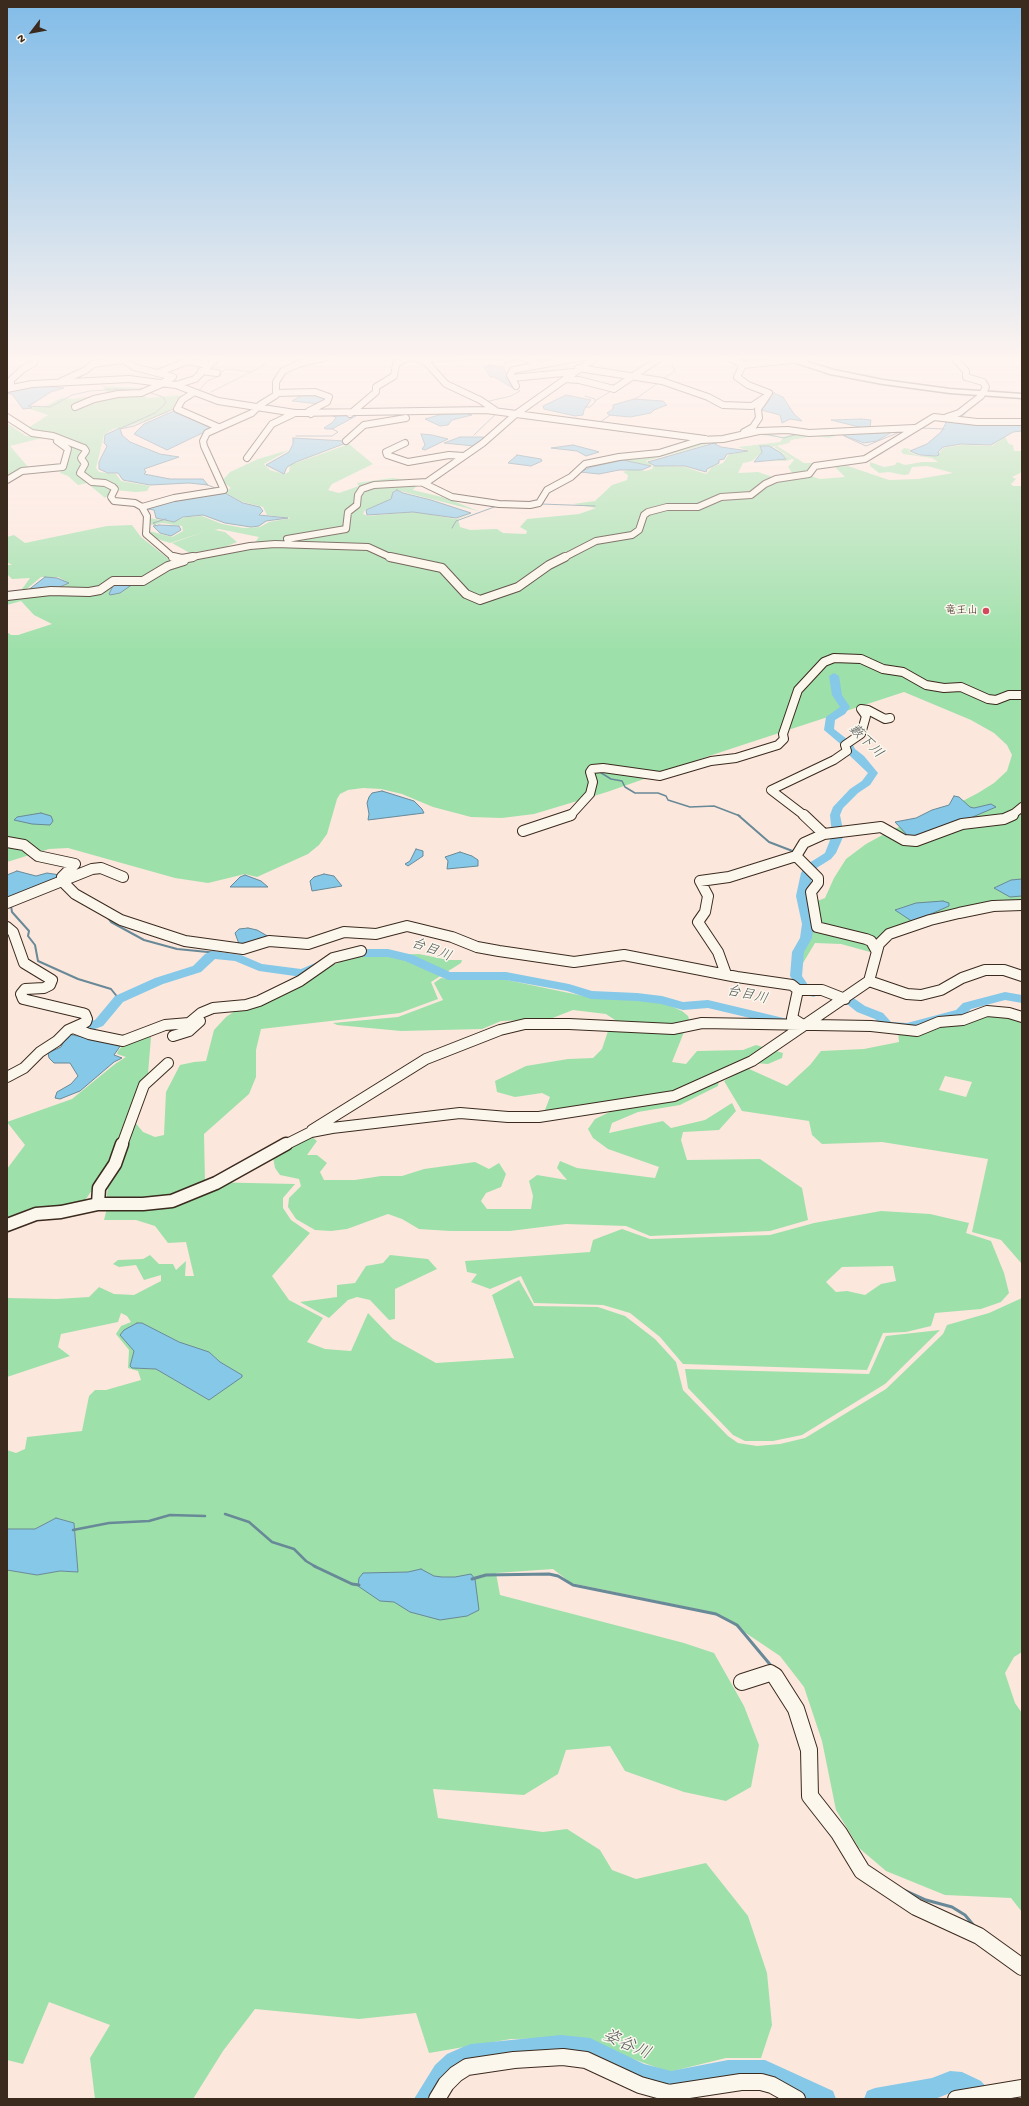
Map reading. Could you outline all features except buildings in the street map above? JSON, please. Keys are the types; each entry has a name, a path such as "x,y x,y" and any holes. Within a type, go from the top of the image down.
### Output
{"street":[{"path":"7,480 22,471 63,467 67,454"},
{"path":"84,454 81,458 85,464 80,473 92,482 105,483 113,487 115,489 112,497 114,501 135,503 142,507 147,516 146,534 174,558 221,552"},
{"path":"142,507 174,498 226,489 218,480 208,454"},
{"path":"247,458 250,454"},
{"path":"387,454 408,462 449,455 464,456"},
{"path":"423,483 466,454"},
{"path":"250,546 259,542 346,529 348,512 357,504 358,495 362,489 374,485 423,483 452,497 475,499 499,504 533,505 539,503 547,490 571,477 585,464 619,457 646,454"},
{"path":"7,596 51,591 95,591 113,581 143,581 173,564 250,546 281,544 368,547 392,558 442,568 466,594 476,599 484,599 518,587 549,565 596,541 632,535 639,530 644,515 648,512 668,507 698,507 721,497 751,494 757,492 765,484 776,479 809,474 815,466 834,462 865,459 873,454"},
{"path":"523,831 573,814 590,794 594,782 590,772 592,769 603,768 660,776 711,761 736,758 778,745 784,739 783,734 798,690 824,662 830,659 847,657 860,659 884,669 903,672 926,685 944,688 961,687 988,699 996,700 1009,695 1022,695"},
{"path":"824,834 799,810 771,790 834,760 847,751 847,744 861,734 866,716 861,709 868,710 885,719 890,718"},
{"path":"726,974 726,970 718,952 698,922 705,912 708,896 700,882 706,879 729,877 796,856 804,843 824,834 881,827 904,840 916,841 936,835 962,824 1004,819 1013,815 1022,807"},
{"path":"7,842 24,845 32,853 38,856 75,864 64,874 63,880"},
{"path":"796,856 818,878 818,882 811,892 815,905 814,914 817,927 872,941 873,948 876,950"},
{"path":"7,903 92,869 101,868 123,877"},
{"path":"63,880 76,894 121,920 185,941 233,949 243,949 269,941 308,944 344,932 380,933 407,926 452,937 477,947 542,958 581,962 624,955 792,985 802,990 822,990 845,999"},
{"path":"7,1225 22,1218 98,1204 143,1204 172,1201 216,1183 311,1132 448,1113 469,1113 508,1117 539,1117 579,1110 612,1107 664,1099 692,1089 739,1068 845,999 869,981 876,950 883,938 913,925 993,906 1022,905"},
{"path":"7,927 13,932 24,963 52,980 50,985 44,988 25,989 21,994 21,997 27,1001 85,1014 86,1022 74,1028 40,1052 24,1068 7,1077"},
{"path":"74,1028 89,1034 123,1041 165,1025 189,1023 205,1011 222,1007 246,1005 265,998 300,981 329,961 361,951"},
{"path":"869,981 895,991 921,995 941,990 962,978 986,970 1004,970 1022,976"},
{"path":"802,990 792,1018 799,1024 805,1026"},
{"path":"174,1036 189,1031 199,1023 206,1012 222,1007"},
{"path":"311,1132 312,1129 426,1058 500,1030 525,1024 569,1024 673,1029 702,1023 871,1026 916,1031 939,1022 963,1020 987,1011 1009,1012 1022,1017"},
{"path":"98,1204 99,1188 115,1164 144,1085 149,1078 168,1063"},
{"path":"7,1220 14,1217 22,1218"},
{"path":"742,1682 770,1673 775,1676 796,1709 809,1750 810,1796 839,1833 862,1871 900,1898 916,1907 979,1936 1022,1967"},
{"path":"437,2099 446,2084 456,2074 467,2067 478,2064 514,2060 563,2057 586,2060 640,2085 669,2093 741,2082 760,2082 772,2086 797,2099"},
{"path":"971,2097 1022,2088"}],"green space":[{"path":"7,454 17,454 29,468 15,471 7,477"},
{"path":"68,454 99,454 96,468 99,472 116,474 121,481 150,486 147,491 135,492 115,490 105,498 87,483 78,485 68,476 60,473"},
{"path":"274,454 281,454 264,464 270,470 284,474 289,472 290,465 320,454 361,454 373,464 332,484 328,490 339,493 359,486 357,483 392,478 415,481 417,485 413,490 446,498 478,511 396,490 393,491 392,497 388,501 365,510 363,514 368,516 414,512 456,519 473,513 458,519 460,527 470,530 497,529 503,533 526,534 527,531 520,527 527,519 579,514 596,508 573,504 595,501 612,485 627,480 628,475 623,472 632,469 645,471 652,469 653,466 685,467 706,474 712,467 723,463 729,454 759,454 752,461 743,463 738,473 758,472 770,476 773,480 795,477 788,467 794,460 785,454 790,454 804,463 823,463 808,475 820,479 845,477 835,467 848,466 889,480 918,479 953,473 927,466 912,467 909,474 904,475 889,472 879,473 870,466 870,462 884,467 895,465 897,462 905,465 922,462 938,462 932,458 905,454 937,456 938,454 1022,454 1022,472 1012,477 1016,479 1011,484 1013,486 1022,486 1022,904 1005,904 881,936 870,952 841,944 815,943 803,963 800,963 801,953 810,932 807,905 825,898 834,878 846,859 866,844 888,832 921,817 953,806 978,793 994,783 1007,771 1012,755 1007,745 994,733 971,720 904,692 712,755 607,792 534,814 502,818 471,817 433,807 402,794 381,789 363,788 348,790 340,794 337,799 327,834 319,845 308,854 257,877 245,874 208,883 175,878 68,848 49,849 7,862 7,632 11,635 18,635 52,624 34,615 21,601 7,605 7,597 56,590 69,583 58,577 41,577 22,593 22,589 30,578 12,579 7,574 7,565 12,565 7,562 7,537 14,535 25,543 107,526 132,525 141,537 175,564 250,549 259,537 219,529 215,530 225,532 237,542 225,547 190,553 172,543 207,531 170,543 148,536 149,531 172,537 183,531 182,526 162,523 151,525 150,518 173,522 186,517 202,516 222,524 244,528 260,527 269,522 291,518 267,515 263,507 243,502 224,492 231,488 222,481 230,472 258,459"},
{"path":"656,454 670,454 646,461 653,466 623,460 582,469 592,463 637,457 640,459"},
{"path":"781,454 792,459 786,461 773,460 787,458"},
{"path":"419,954 448,960 462,960 461,963 431,982 438,999 400,1013 261,1029 256,1050 256,1077 249,1094 204,1134 205,1182 295,1184 283,1198 283,1208 291,1220 310,1233 272,1276 289,1300 323,1318 307,1342 325,1349 351,1351 368,1313 393,1339 436,1363 514,1358 492,1295 519,1280 534,1306 598,1307 625,1316 655,1339 676,1362 683,1390 728,1436 738,1443 757,1446 780,1444 805,1438 886,1389 943,1334 947,1325 989,1313 1022,1298 1022,1652 1014,1657 1005,1673 1015,1703 1022,1713 1022,1912 1011,1898 945,1895 886,1871 859,1848 836,1810 822,1741 804,1687 780,1656 716,1613 571,1583 553,1569 496,1573 500,1595 684,1643 714,1653 744,1706 759,1745 751,1787 726,1801 684,1792 625,1771 610,1746 566,1750 558,1774 524,1795 433,1789 438,1818 543,1832 567,1829 600,1850 612,1870 636,1879 706,1863 748,1916 767,1973 772,2025 761,2058 726,2058 669,2072 625,2056 587,2038 511,2039 429,2053 416,2013 359,2019 255,2009 223,2051 193,2099 95,2099 90,2058 110,2025 49,2002 23,2064 7,2060 7,1570 37,1575 60,1571 78,1572 74,1523 56,1518 35,1529 7,1529 7,1450 16,1453 25,1449 27,1437 82,1431 89,1396 95,1390 106,1390 141,1380 138,1371 128,1368 129,1350 116,1334 121,1326 131,1322 127,1316 121,1313 118,1322 61,1334 58,1347 70,1356 7,1377 7,1298 57,1299 89,1297 99,1287 114,1294 134,1295 161,1281 161,1275 144,1280 136,1265 119,1267 113,1264 118,1260 143,1259 150,1255 159,1264 173,1264 176,1270 186,1261 185,1276 194,1276 186,1242 168,1243 155,1226 136,1220 104,1220 107,1208 107,1194 112,1160 84,1202 49,1210 28,1209 7,1219 7,1169 25,1145 7,1122 72,1099 115,1064 126,1057 117,1054 124,1044 145,1034 151,1037 148,1074 142,1082 129,1115 143,1132 155,1137 164,1135 166,1092 180,1065 206,1061 214,1030 226,1017 235,1011 253,1006 317,975 333,965 350,958","holes":["142,1323 179,1342 209,1352 220,1362 242,1375 209,1400 156,1369 140,1369 130,1365 134,1351 132,1348"]},
{"path":"441,978 460,980 502,979 593,998 648,1001 666,1004 682,1011 688,1016 690,1022 674,1027 621,1024 606,1014 573,1010 550,1019 501,1021 482,1029 401,1031 337,1025 333,1023 398,1017 443,1000 434,983"},
{"path":"988,1015 1022,1021 1022,1264 1001,1240 972,1232 988,1159 882,1142 822,1144 812,1135 809,1121 742,1111 724,1081 747,1068 787,1086 810,1065 821,1051 864,1049 899,1042 898,1032 925,1034 941,1025","holes":["945,1076 972,1082 966,1097 939,1090"]},
{"path":"608,1031 684,1032 672,1062 686,1064 697,1051 743,1050 756,1045 783,1053 782,1058 768,1064 741,1062 720,1072 718,1086 680,1105 638,1112 612,1123 609,1133 663,1121 671,1128 705,1120 732,1103 736,1111 719,1130 683,1132 681,1140 687,1160 760,1159 802,1188 808,1220 770,1231 650,1236 626,1226 566,1224 510,1231 450,1231 419,1229 402,1219 388,1214 347,1229 331,1231 315,1230 296,1219 288,1207 289,1198 301,1186 299,1179 280,1175 275,1168 273,1157 311,1136 317,1141 307,1155 317,1155 327,1163 320,1172 324,1180 355,1180 381,1176 402,1176 424,1169 475,1162 489,1169 499,1163 506,1174 501,1187 486,1193 481,1201 487,1209 531,1209 533,1196 529,1181 537,1175 567,1180 557,1168 560,1161 577,1168 655,1178 659,1167 608,1149 593,1138 588,1129 595,1119 612,1111 615,1103 545,1110 550,1097 542,1093 515,1097 497,1092 495,1081 526,1066 568,1059 593,1058 602,1049"},
{"path":"881,1211 930,1214 969,1223 966,1233 991,1241 1004,1273 1009,1293 1001,1302 981,1309 935,1313 931,1326 906,1332 883,1333 867,1370 683,1364 660,1337 630,1313 603,1305 534,1303 521,1276 490,1289 471,1282 477,1274 467,1272 465,1261 590,1252 593,1240 622,1229 650,1239 770,1235 814,1223","holes":["893,1266 896,1281 881,1284 865,1295 847,1291 836,1292 826,1282 842,1267"]},
{"path":"390,1255 428,1259 437,1269 395,1289 395,1319 389,1320 370,1300 357,1297 348,1300 329,1318 300,1302 337,1297 337,1285 355,1283 366,1266 383,1263"},
{"path":"940,1330 885,1384 802,1435 773,1441 745,1441 733,1435 688,1388 685,1369 869,1374 886,1336"}],"water":[{"path":"103,454 162,454 179,457 144,469 146,472 144,474 170,479 203,479 208,485 189,483 150,485 123,480 118,473 108,473 99,469 99,462"},
{"path":"285,454 316,454 287,467 284,474 266,465"},
{"path":"675,454 727,454 724,459 719,460 719,463 707,469 706,472 685,466 655,466 648,462"},
{"path":"760,454 782,454 786,459 754,462"},
{"path":"918,454 939,455 936,456"},
{"path":"517,455 541,459 542,461 531,466 508,463"},
{"path":"623,460 651,466 642,470 619,470 599,474 580,472 591,467"},
{"path":"397,490 471,513 456,518 413,512 367,515 366,510 391,499 393,492"},
{"path":"225,493 243,503 260,507 263,511 259,515 288,518 266,521 259,526 251,527 225,523 203,515 183,517 174,522 156,518 154,510 147,509 166,502"},
{"path":"153,526 179,526 181,530 171,536 160,533"},
{"path":"45,577 57,578 69,583 55,589 27,591"},
{"path":"114,584 133,584 120,593 110,595 109,594"},
{"path":"382,791 414,801 424,813 368,820 369,814 367,803 369,797 372,793"},
{"path":"954,796 959,797 970,807 974,808 991,804 996,807 926,837 909,837 895,822 916,818 932,810 949,805"},
{"path":"41,813 51,816 53,821 50,825 32,824 14,820 17,817"},
{"path":"416,849 423,851 423,856 408,866 405,864 410,861"},
{"path":"460,852 472,856 478,860 478,866 447,869 448,861 445,857"},
{"path":"17,871 36,876 47,873 60,875 59,878 7,900 7,875"},
{"path":"324,874 334,876 342,886 312,891 310,881 314,877"},
{"path":"245,875 261,881 268,887 230,887 240,877"},
{"path":"1022,879 1022,896 1010,897 994,888 1011,880"},
{"path":"943,901 949,903 949,906 913,922 895,910 916,903"},
{"path":"248,928 257,930 271,938 246,947 239,944 235,933 239,929"},
{"path":"68,1034 121,1045 114,1055 122,1058 114,1062 80,1091 60,1099 55,1098 57,1092 71,1084 78,1076 70,1063 54,1063 49,1058 48,1053 61,1047 63,1043 60,1040"},
{"path":"137,1323 142,1323 179,1342 209,1352 220,1362 242,1375 242,1377 209,1400 156,1369 132,1368 130,1366 134,1351 120,1335 124,1330"},
{"path":"56,1518 74,1523 78,1572 60,1571 37,1575 7,1570 7,1529 35,1529"},
{"path":"421,1569 434,1576 442,1577 455,1577 471,1574 475,1579 479,1610 467,1616 440,1620 410,1612 394,1602 380,1601 358,1586 359,1578 363,1573 408,1572"}],"waterway":[{"path":"205,484 218,489"},
{"path":"541,504 595,506"},
{"path":"452,528 456,521 497,506"},
{"path":"157,526 153,523 166,519"},
{"name":"藪下川","path":"814,993 806,991 796,976 798,952 806,938 808,924 802,896 807,873 810,867 827,857 830,853 838,835 835,815 838,807 854,791 866,783 873,773 860,758 851,751 848,745 829,730 830,719 842,712 845,707 837,695 834,676"},
{"path":"598,771 611,779 622,781 625,787 635,793 658,793 666,796 668,800 690,807 714,806 738,815"},
{"path":"738,815 769,842 795,852"},
{"path":"11,906 12,912 29,931 28,936 35,945 38,961 78,979 111,989 119,999"},
{"path":"107,917 111,922 144,940 177,949 218,953 221,956"},
{"name":"台目川","path":"348,956 361,953 388,953 409,958 448,976 506,976 569,988 591,995 637,997 662,1000 683,1006 708,1004 788,1023"},
{"name":"台目川","path":"80,1027 92,1026 99,1023 119,999 159,981 197,969 213,955 237,958 259,967 302,973 320,965"},
{"name":"台目川","path":"894,1025 907,1027 960,1013 967,1006 1005,996 1022,999"},
{"name":"藪下川","path":"848,1000 861,1009 879,1016 885,1023"},
{"path":"225,1514 249,1522 272,1542 294,1549 306,1561 316,1567"},
{"path":"73,1530 109,1523 149,1521 170,1515 205,1516"},
{"path":"316,1567 352,1584 359,1585"},
{"path":"472,1579 486,1575 549,1574 558,1576 573,1585 716,1614 737,1625 773,1668"},
{"path":"904,1890 926,1900 952,1907 965,1915 975,1927"},
{"name":"姿谷川","path":"425,2099 443,2073 455,2062 471,2055 561,2046 590,2049 642,2074 671,2082 728,2071 765,2071 785,2079 812,2095 825,2099"},
{"name":"姿谷川","path":"875,2099 932,2089 950,2082 962,2083 973,2089 982,2099"}],"place":[{"name":"竜王山","path":"986,611"}]}
